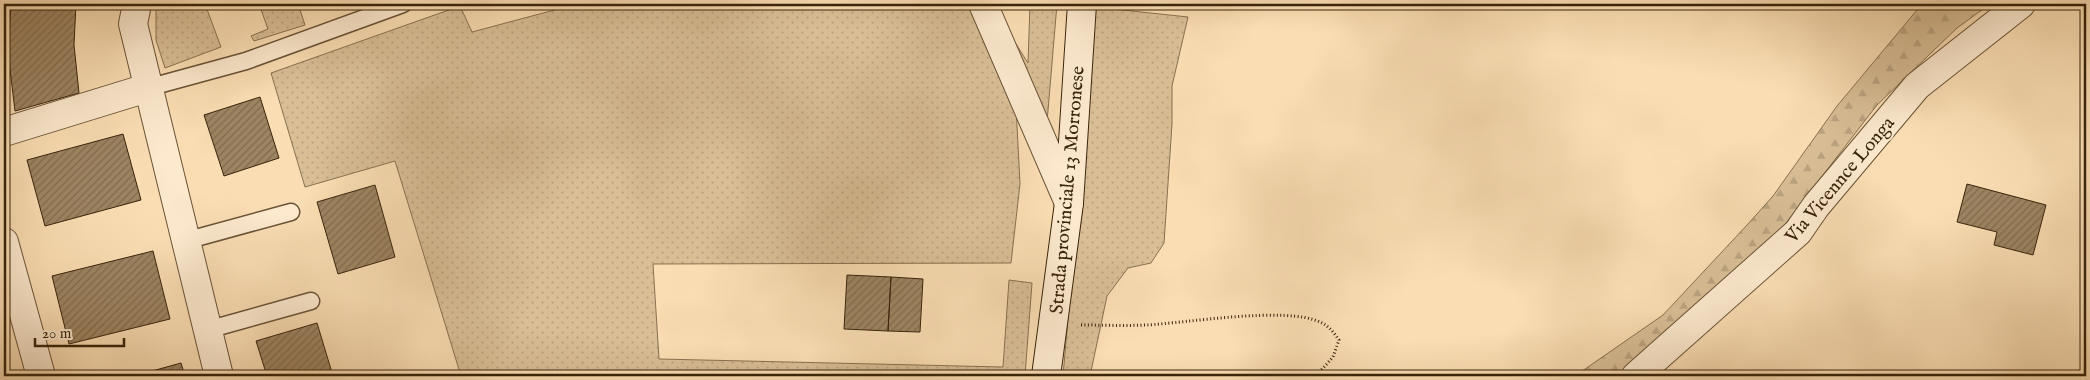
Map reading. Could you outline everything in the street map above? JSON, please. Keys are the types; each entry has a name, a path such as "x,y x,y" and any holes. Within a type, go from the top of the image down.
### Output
{"street":[{"path":"137,4 133,24 147,88 219,376"},
{"path":"983,4 1068,203"},
{"name":"Strada provinciale 13 Morronese","path":"1046,376 1068,203 1082,4"},
{"name":"Via Vicennce Longa","path":"1636,376 1798,232 1816,206 1917,86 2021,4"},
{"path":"4,132 147,88"},
{"path":"4,242 41,376"}],"lane":[{"path":"147,88 246,61 403,4"},
{"path":"185,241 291,212"},
{"path":"207,330 311,301"}],"path":[{"path":"1053,325 1146,325 1260,316 1296,317 1319,322 1332,330 1339,340 1333,358 1316,376"}],"green space":[{"path":"156,4 205,4 221,47 165,68 156,40"},
{"path":"259,4 298,4 305,25 254,41 251,36 268,29"},
{"path":"577,4 974,4 1016,106 1020,184 1011,263 653,264 659,359 1003,367 1009,280 1032,283 1025,376 738,376 701,374 700,376 461,376 395,161 305,187 271,73 460,6 472,32"},
{"path":"1030,4 1057,4 1046,134 1009,33 1028,63"},
{"path":"1922,4 1990,4 1957,28 1877,105 1779,232 1743,269 1622,376 1575,376 1663,315 1748,224 1773,196 1837,106"},
{"path":"1095,7 1188,17 1172,86 1172,124 1164,243 1151,263 1128,268 1107,296 1090,376 1063,376"}],"building":[{"path":"11,4 76,4 74,45 79,93 15,111 9,61"},
{"path":"260,97 279,158 224,176 204,115"},
{"path":"123,134 141,200 45,226 27,160"},
{"path":"1967,184 2046,205 2033,255 1994,245 1997,232 1957,222"},
{"path":"375,185 395,257 338,274 317,202"},
{"path":"153,251 170,319 69,344 52,276"},
{"path":"847,275 891,277 888,331 844,329"},
{"path":"891,277 923,279 920,332 888,331"},
{"path":"317,323 333,376 267,376 256,341"},
{"path":"181,363 185,376 134,376"}]}
